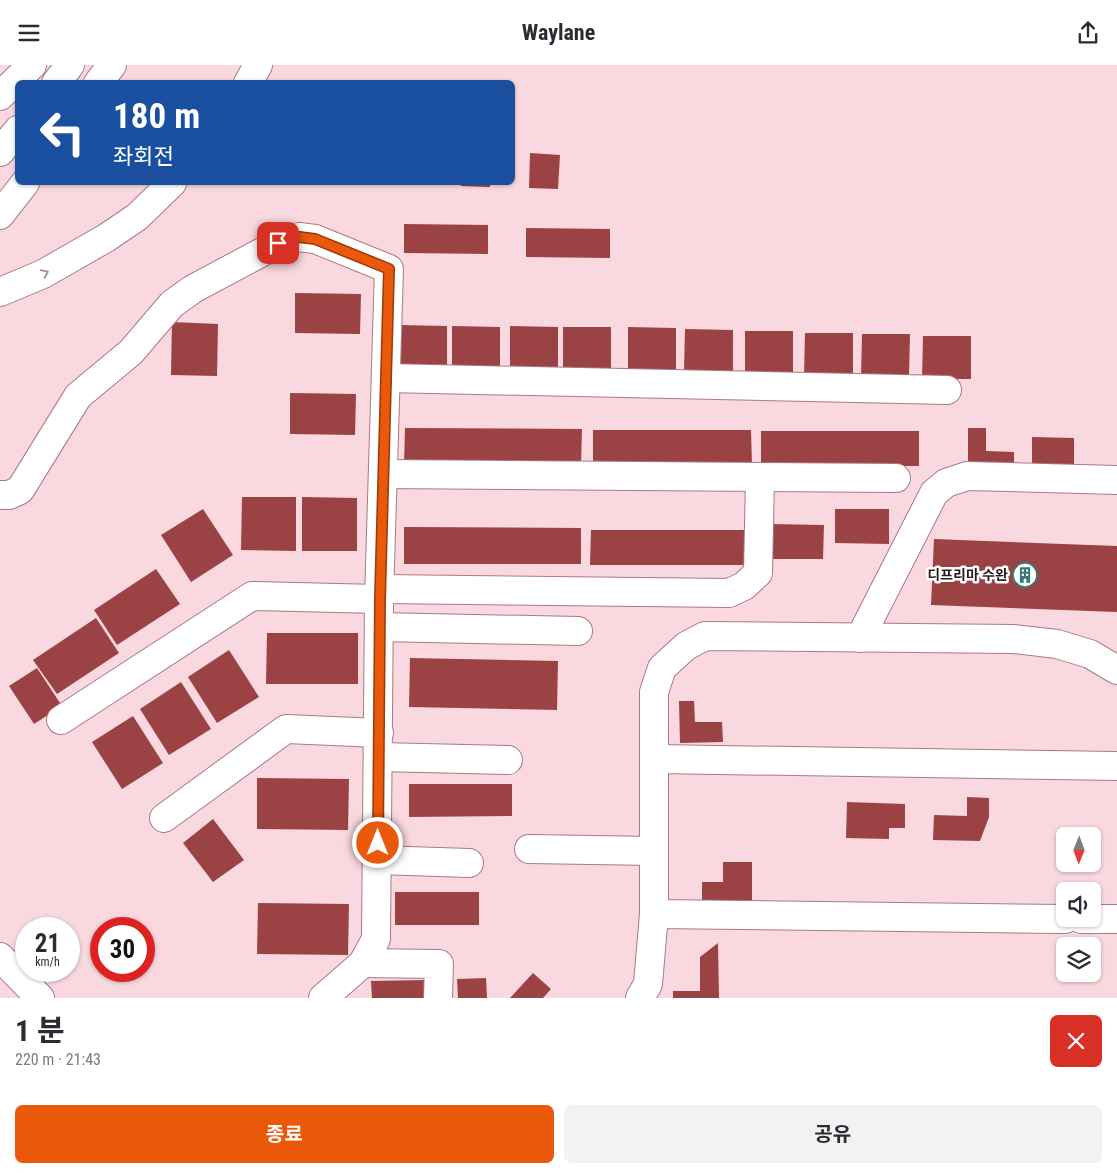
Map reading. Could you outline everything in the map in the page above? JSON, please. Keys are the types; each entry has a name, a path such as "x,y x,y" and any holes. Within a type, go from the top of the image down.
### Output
{"main road":[{"path":"16,80 32,65"},
{"path":"58,80 70,65"},
{"path":"101,80 113,65"},
{"path":"250,80 258,65"},
{"path":"0,95 15,81"},
{"path":"0,152 15,134"},
{"path":"0,201 15,184"},
{"path":"0,215 23,185"},
{"path":"0,293 52,269 106,238 137,217 170,185"},
{"path":"0,495 8,495 20,490 78,396 131,352 172,304 193,289 278,243 299,237 315,239 389,269 379,627 376,939 363,963 323,998"},
{"path":"386,378 947,390"},
{"path":"383,474 896,478"},
{"path":"860,638 934,493 946,483 967,476 1117,480"},
{"path":"61,720 252,597 380,594 729,593 744,587 758,573 760,477"},
{"path":"379,627 578,631"},
{"path":"640,998 648,984 654,914 654,692 662,668 686,646 705,636 1014,639 1048,643 1090,654 1117,670"},
{"path":"164,818 286,729 379,745 508,760"},
{"path":"654,759 1117,766"},
{"path":"529,849 654,851"},
{"path":"378,860 470,863"},
{"path":"654,914 1056,919"},
{"path":"1101,919 1117,919"},
{"path":"0,957 40,998"},
{"path":"363,963 439,964 438,998"}],"building":[{"path":"530,153 560,155 558,189 529,188"},
{"path":"490,185 490,187 461,186"},
{"path":"404,224 488,225 488,254 404,253"},
{"path":"526,228 610,229 610,258 526,257"},
{"path":"295,293 361,294 360,334 295,333"},
{"path":"172,322 218,324 217,376 171,375"},
{"path":"399,325 447,326 447,369 399,368"},
{"path":"452,326 500,327 500,370 452,369"},
{"path":"510,326 558,327 558,369 510,369"},
{"path":"563,327 611,327 611,370 563,370"},
{"path":"628,327 676,328 676,371 628,370"},
{"path":"685,329 733,330 733,372 684,372"},
{"path":"745,331 793,331 793,374 745,373"},
{"path":"805,333 853,333 853,376 804,376"},
{"path":"862,334 910,334 909,377 861,377"},
{"path":"923,336 971,336 971,379 922,379"},
{"path":"290,393 356,394 355,435 290,434"},
{"path":"405,428 582,429 581,465 404,465"},
{"path":"968,428 986,428 986,451 1014,452 1014,470 968,470"},
{"path":"593,430 751,430 752,465 593,465"},
{"path":"761,431 919,431 919,466 761,466"},
{"path":"1032,437 1074,438 1074,465 1032,464"},
{"path":"242,497 296,497 296,551 241,550"},
{"path":"302,497 357,498 357,551 302,551"},
{"path":"203,509 233,555 191,582 161,535"},
{"path":"835,509 889,509 889,544 835,543"},
{"path":"770,524 824,525 823,559 770,559"},
{"path":"404,527 581,528 581,564 404,564"},
{"path":"591,530 748,530 748,565 590,565"},
{"name":"디프리마 수완","path":"934,539 1117,546 1117,612 931,605"},
{"path":"156,569 180,604 117,645 94,610"},
{"path":"96,618 119,653 57,694 33,660"},
{"path":"267,633 358,633 358,684 266,684"},
{"path":"229,650 259,697 217,723 188,677"},
{"path":"410,658 558,661 557,710 409,707"},
{"path":"37,668 62,706 34,724 9,686"},
{"path":"181,682 211,729 169,755 140,709"},
{"path":"679,701 694,701 695,722 722,722 723,742 680,743"},
{"path":"133,716 163,763 122,789 92,742"},
{"path":"257,778 349,779 348,830 257,829"},
{"path":"409,784 512,784 512,816 409,817"},
{"path":"967,797 989,798 989,817 980,841 933,840 934,815 967,816"},
{"path":"847,802 905,804 905,828 889,828 889,839 846,838"},
{"path":"213,819 244,860 213,882 183,843"},
{"path":"723,862 752,862 752,901 702,901 702,882 723,882"},
{"path":"395,892 479,892 479,925 395,925"},
{"path":"258,903 349,904 348,955 257,954"},
{"path":"718,943 719,998 673,998 673,991 700,991 700,957"},
{"path":"533,973 551,989 543,998 510,998"},
{"path":"486,978 487,998 458,998 457,979"},
{"path":"426,980 426,998 372,998 371,981"}],"place":[{"name":"디프리마 수완","path":"1025,575"}],"route":[{"path":"278,243 299,237 315,239 389,269 380,589 378,843"}]}
